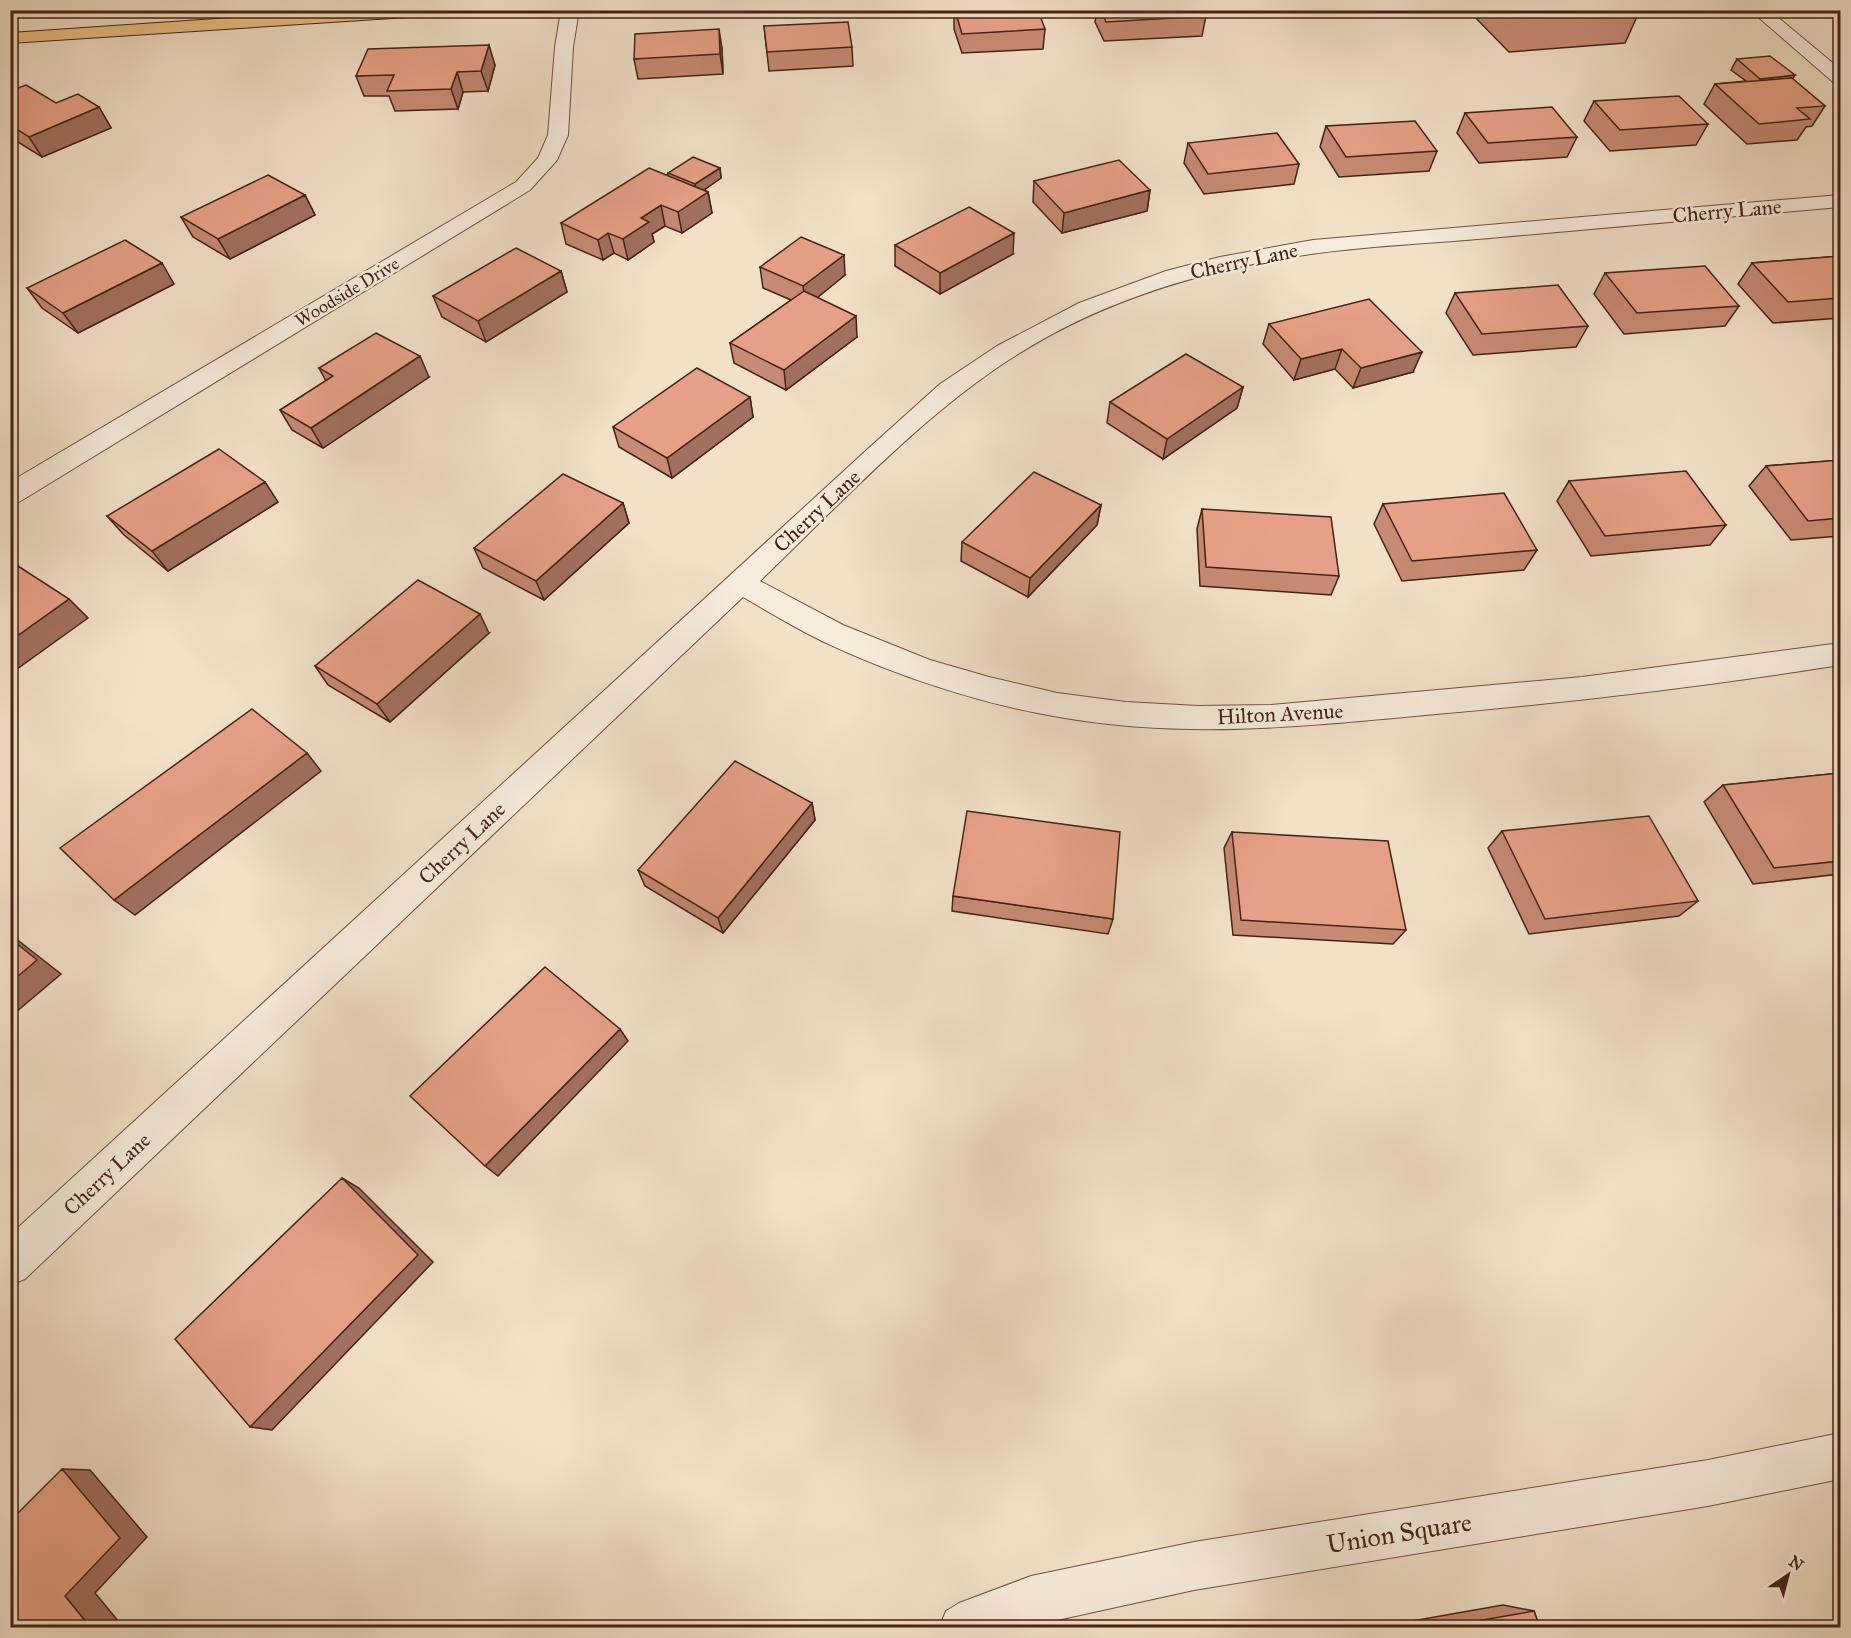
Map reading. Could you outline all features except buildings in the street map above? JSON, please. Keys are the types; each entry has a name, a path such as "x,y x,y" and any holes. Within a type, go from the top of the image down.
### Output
{"main road":[{"path":"10,38 437,11"}],"street":[{"name":"Woodside Drive","path":"10,495 523,186 548,160 558,135 564,47 570,10"},
{"path":"1758,10 1840,78"},
{"name":"Cherry Lane","path":"10,1264 879,453 950,390 1006,351 1046,328 1130,291 1220,264 1313,246 1840,201"},
{"name":"Hilton Avenue","path":"741,583 833,633 922,669 989,689 1057,705 1126,714 1198,718 1271,717 1582,689 1840,654"},
{"name":"Union Square","path":"963,1628 976,1620 1031,1600 1194,1566 1708,1483 1840,1456"}]}
